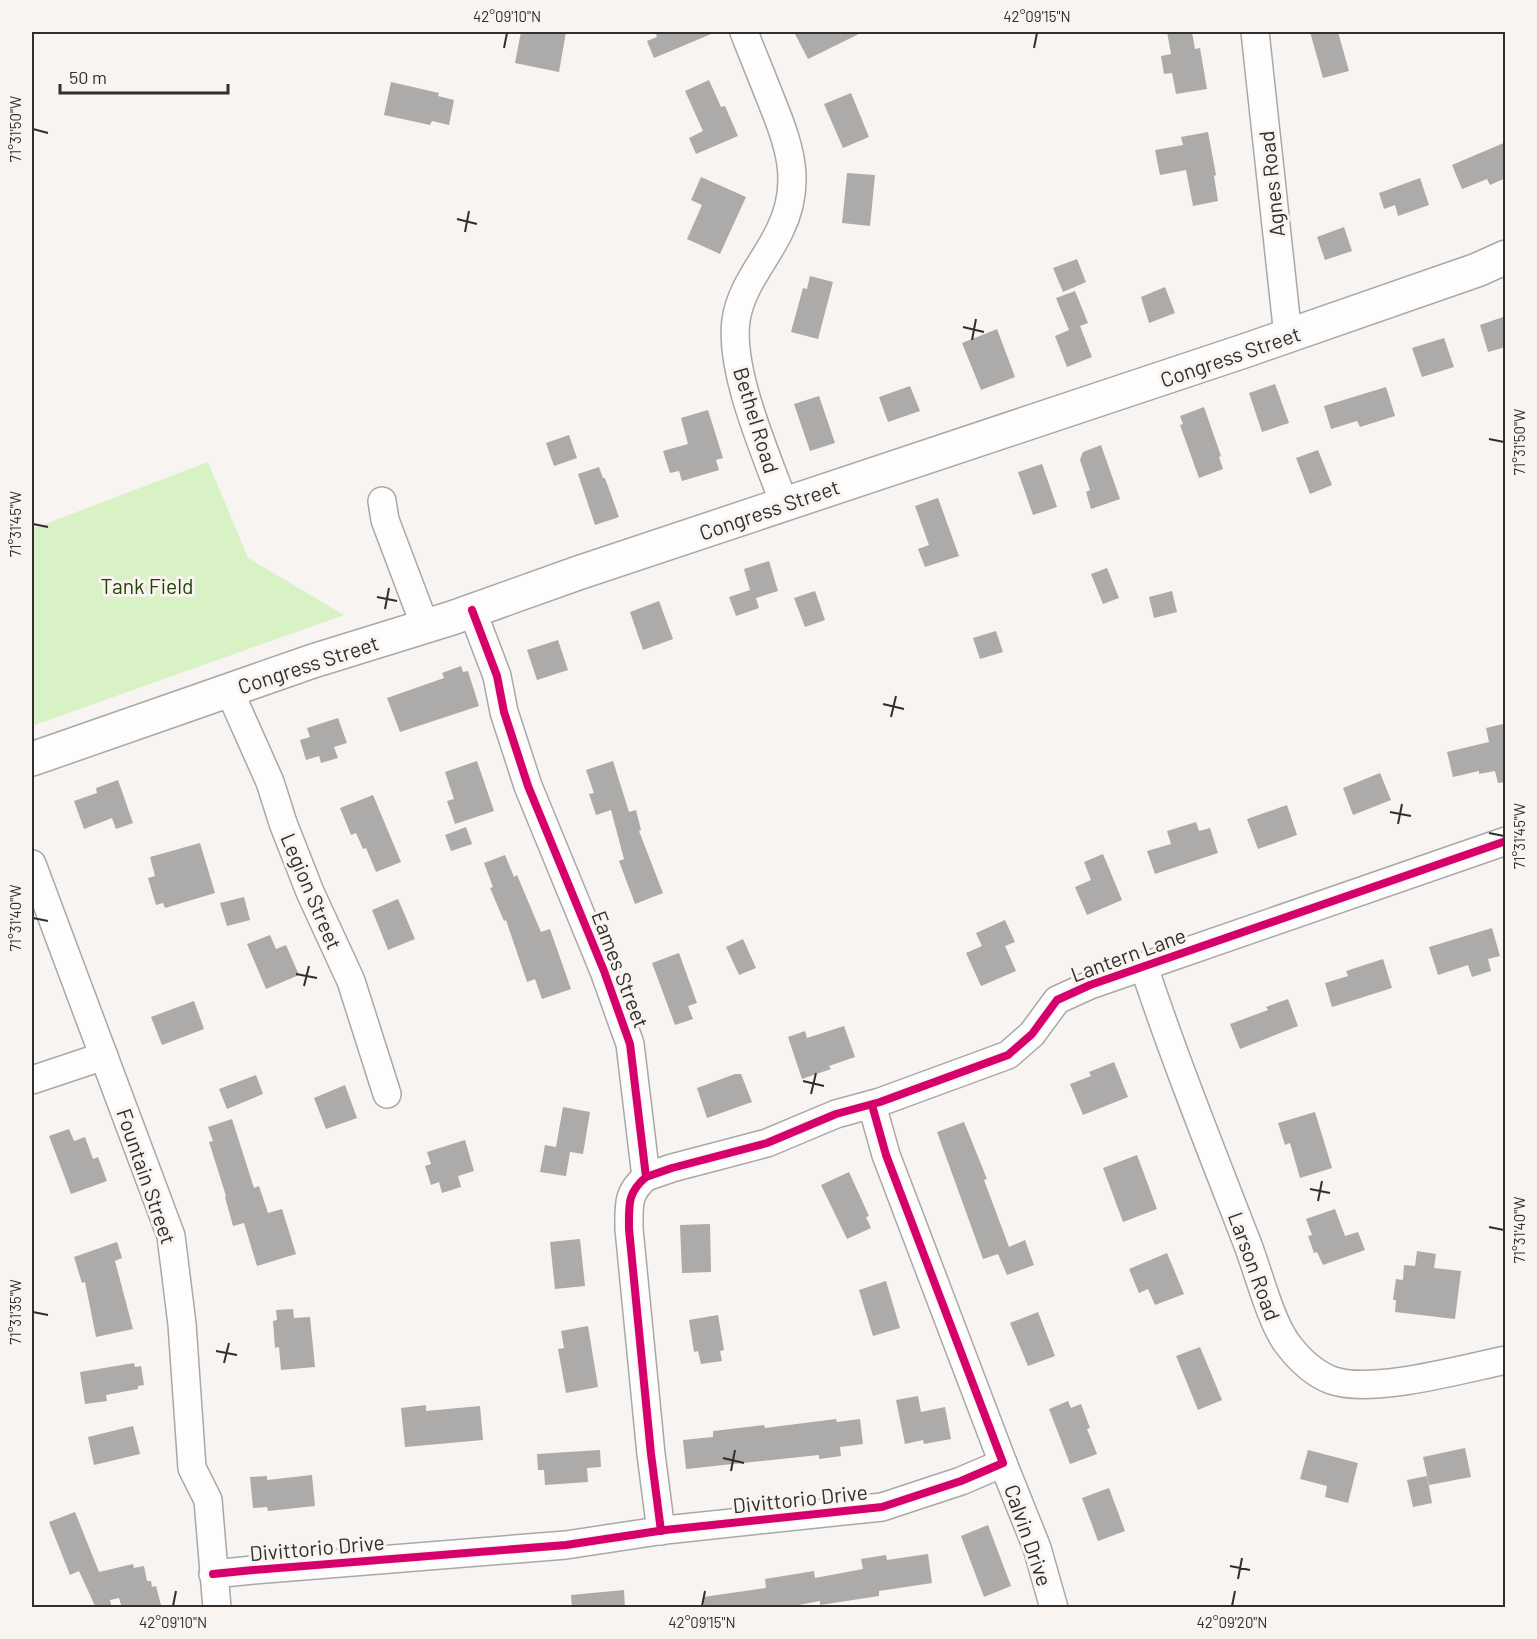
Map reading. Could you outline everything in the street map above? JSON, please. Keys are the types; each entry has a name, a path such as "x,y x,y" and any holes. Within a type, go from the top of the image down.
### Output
{"main road":[{"name":"Congress Street","path":"32,759 313,661 425,626 1288,336 1477,270 1506,257"}],"street":[{"name":"Bethel Road","path":"744,32 787,141 792,168 791,199 781,230 754,274 742,299 736,319 735,344 740,375 784,504"},
{"name":"Agnes Road","path":"1255,32 1288,336"},
{"path":"382,501 385,520 425,626"},
{"name":"Eames Street","path":"472,610 497,676 504,712 528,786 601,964 630,1044 646,1177"},
{"name":"Legion Street","path":"229,690 270,782 283,824 310,892 351,981 387,1094"},
{"name":"Lantern Lane","path":"646,1177 767,1143 836,1114 872,1105 1008,1055 1032,1034 1057,1000 1090,985 1506,841"},
{"name":"Fountain Street","path":"32,864 171,1236 182,1324 192,1468 208,1500 217,1608"},
{"name":"Larson Road","path":"1144,967 1172,1049 1278,1328 1299,1358 1316,1372 1331,1380 1351,1385 1404,1380 1506,1360"},
{"path":"32,1080 104,1056"},
{"path":"872,1105 886,1155 1003,1463"},
{"path":"646,1177 636,1186 630,1198 628,1229 661,1531"},
{"name":"Divittorio Drive","path":"213,1574 566,1545 661,1531 882,1507 961,1481 1003,1463"},
{"name":"Calvin Drive","path":"1003,1463 1038,1548 1054,1608"}],"green space":[{"name":"Tank Field","path":"208,462 248,558 344,615 32,726 32,529"}],"building":[{"path":"521,32 566,32 559,72 515,63"},
{"path":"655,32 716,32 654,58 647,41 657,37"},
{"path":"794,32 863,32 808,59"},
{"path":"1167,32 1192,32 1195,49 1200,48 1207,89 1176,94 1172,73 1164,74 1161,56 1171,54"},
{"path":"1310,32 1338,32 1349,71 1323,78"},
{"path":"709,80 721,107 725,106 738,136 696,154 689,138 703,131 685,91"},
{"path":"391,82 439,93 438,96 454,100 449,125 432,121 430,125 384,115"},
{"path":"851,93 869,137 843,148 824,104"},
{"path":"1208,132 1218,201 1193,206 1186,170 1160,175 1155,150 1183,145 1181,137"},
{"path":"1506,142 1506,178 1490,185 1487,179 1462,189 1452,165"},
{"path":"847,173 875,175 870,226 842,223"},
{"path":"701,177 746,197 720,254 687,239 702,205 691,200"},
{"path":"1420,178 1429,205 1398,216 1395,205 1384,209 1379,193"},
{"path":"1344,227 1352,251 1325,260 1317,237"},
{"path":"1077,259 1086,282 1063,292 1053,268"},
{"path":"810,276 833,282 818,339 791,332 803,288 807,289"},
{"path":"1165,287 1175,313 1149,323 1141,297"},
{"path":"1075,291 1088,323 1080,326 1092,357 1067,367 1055,336 1069,330 1056,298"},
{"path":"1506,316 1506,347 1488,352 1480,325"},
{"path":"997,329 1015,377 981,390 962,343"},
{"path":"1444,338 1454,367 1422,377 1412,348"},
{"path":"1275,384 1289,423 1262,432 1249,393"},
{"path":"910,386 920,411 888,422 879,397"},
{"path":"1386,387 1395,416 1360,427 1357,421 1331,429 1324,406"},
{"path":"819,396 835,443 810,451 794,404"},
{"path":"1204,407 1221,456 1219,457 1223,469 1199,478 1180,425 1183,424 1180,416"},
{"path":"708,410 723,458 716,460 719,470 682,481 679,471 670,473 663,451 688,444 681,418"},
{"path":"569,435 577,458 554,466 546,443"},
{"path":"1101,445 1120,499 1091,509 1086,492 1090,490 1080,460 1083,452"},
{"path":"1318,450 1332,485 1310,494 1296,458"},
{"path":"1042,464 1057,507 1033,515 1018,472"},
{"path":"599,467 619,517 595,525 578,474"},
{"path":"938,498 959,556 925,567 918,549 929,545 915,506"},
{"path":"769,561 778,591 756,598 759,608 736,616 729,597 750,590 744,569"},
{"path":"1107,568 1119,598 1103,604 1091,574"},
{"path":"815,591 825,620 805,627 794,598"},
{"path":"1172,591 1177,612 1154,618 1149,597"},
{"path":"659,601 673,639 643,650 630,612"},
{"path":"996,631 1003,652 980,659 973,638"},
{"path":"558,640 568,670 537,680 527,650"},
{"path":"461,666 463,672 468,671 479,706 400,732 387,698 444,678 442,673"},
{"path":"338,718 347,743 334,747 338,758 321,763 319,756 306,760 300,740 310,737 307,728"},
{"path":"1503,724 1506,734 1506,782 1498,783 1495,771 1479,774 1479,771 1453,777 1447,752 1489,742 1486,728"},
{"path":"477,761 494,811 455,824 447,801 454,799 445,772"},
{"path":"613,761 629,812 636,810 641,830 639,831 663,893 635,904 619,861 624,859 611,810 596,815 589,794 594,793 586,770"},
{"path":"1380,773 1391,800 1353,815 1343,788"},
{"path":"118,780 133,823 116,829 112,818 84,829 74,801 97,793 96,788"},
{"path":"373,795 401,862 376,872 366,848 363,849 356,833 351,835 340,808"},
{"path":"1287,805 1297,835 1258,849 1247,819"},
{"path":"1196,822 1199,831 1210,828 1218,853 1155,874 1147,851 1171,844 1167,831"},
{"path":"466,827 472,844 451,851 445,835"},
{"path":"200,843 215,893 165,908 163,903 156,905 148,878 155,876 150,857"},
{"path":"1103,854 1122,900 1087,915 1075,887 1091,880 1084,862"},
{"path":"505,855 514,877 517,875 541,932 550,929 571,989 542,999 535,979 527,982 506,920 504,921 490,888 493,887 484,863"},
{"path":"244,897 250,920 227,926 220,903"},
{"path":"398,899 415,939 388,950 372,910"},
{"path":"1005,920 1015,942 1005,946 1016,971 981,986 966,953 982,946 976,933"},
{"path":"1492,928 1500,956 1488,959 1491,971 1472,977 1468,965 1438,975 1429,947"},
{"path":"270,935 276,949 286,945 299,975 266,989 247,944"},
{"path":"743,939 756,968 739,975 726,947"},
{"path":"679,953 697,1003 688,1006 693,1019 675,1025 652,963"},
{"path":"1383,959 1392,988 1332,1007 1325,983 1348,976 1346,971"},
{"path":"1288,999 1298,1026 1240,1049 1230,1024 1268,1010 1266,1007"},
{"path":"194,1001 204,1029 162,1045 151,1017"},
{"path":"844,1026 855,1057 829,1066 831,1069 802,1079 788,1037 805,1031 807,1038"},
{"path":"1114,1062 1128,1097 1083,1115 1070,1084 1091,1076 1089,1072"},
{"path":"735,1074 741,1074 752,1102 707,1118 697,1088"},
{"path":"256,1075 263,1094 227,1109 219,1089"},
{"path":"345,1085 357,1118 326,1129 314,1098"},
{"path":"563,1107 590,1112 583,1154 570,1152 566,1176 540,1172 545,1145 556,1147"},
{"path":"1315,1112 1332,1168 1300,1178 1290,1143 1285,1145 1278,1123"},
{"path":"232,1119 254,1188 259,1186 268,1213 282,1209 296,1254 257,1266 244,1223 233,1226 209,1142 213,1141 208,1127"},
{"path":"964,1122 987,1179 984,1180 1009,1247 1025,1240 1034,1265 1007,1275 998,1254 983,1259 937,1132"},
{"path":"69,1129 74,1141 85,1137 93,1159 98,1157 107,1181 71,1194 49,1136"},
{"path":"465,1140 474,1171 458,1176 461,1187 442,1193 439,1182 431,1185 425,1166 431,1164 427,1152"},
{"path":"1137,1155 1157,1209 1123,1222 1103,1168"},
{"path":"849,1172 869,1216 866,1217 871,1228 847,1239 821,1185"},
{"path":"1335,1209 1345,1236 1358,1232 1365,1250 1323,1265 1317,1252 1314,1253 1308,1236 1312,1235 1306,1219"},
{"path":"710,1224 711,1272 682,1273 680,1225"},
{"path":"580,1239 585,1286 555,1289 550,1242"},
{"path":"117,1242 122,1258 115,1261 133,1329 96,1337 85,1282 82,1283 74,1257"},
{"path":"1417,1251 1436,1254 1434,1268 1461,1271 1455,1319 1395,1312 1396,1300 1393,1300 1396,1279 1403,1280 1404,1265 1415,1266"},
{"path":"1167,1253 1184,1294 1155,1305 1148,1289 1139,1293 1129,1269"},
{"path":"886,1281 900,1328 873,1336 859,1290"},
{"path":"293,1309 294,1318 310,1317 315,1367 281,1370 279,1347 275,1348 273,1321 277,1320 276,1310"},
{"path":"1038,1312 1055,1356 1028,1366 1010,1323"},
{"path":"718,1315 724,1350 720,1351 722,1361 701,1364 698,1351 694,1352 689,1320"},
{"path":"588,1326 598,1387 566,1393 558,1349 564,1348 561,1331"},
{"path":"1200,1347 1222,1400 1198,1410 1176,1356"},
{"path":"134,1363 135,1367 141,1366 144,1385 138,1386 138,1389 106,1395 107,1401 85,1404 80,1372"},
{"path":"918,1396 921,1412 945,1407 951,1439 924,1444 923,1440 905,1444 896,1400"},
{"path":"1068,1401 1071,1408 1081,1404 1090,1428 1087,1429 1097,1454 1070,1464 1049,1409"},
{"path":"426,1405 426,1411 480,1406 483,1440 405,1447 401,1408"},
{"path":"836,1419 837,1422 860,1419 863,1444 840,1447 841,1456 819,1459 819,1455 686,1469 683,1440 713,1437 713,1431 764,1425 765,1428"},
{"path":"133,1426 140,1454 94,1465 88,1437"},
{"path":"1465,1448 1471,1477 1429,1485 1423,1457"},
{"path":"600,1450 601,1467 587,1468 588,1482 545,1485 544,1470 538,1470 537,1454"},
{"path":"1308,1450 1358,1463 1348,1503 1325,1497 1327,1486 1300,1479"},
{"path":"312,1475 315,1506 268,1511 267,1507 253,1508 250,1477 267,1476 267,1480"},
{"path":"1427,1476 1432,1503 1413,1507 1407,1480"},
{"path":"1109,1488 1125,1531 1098,1541 1082,1498"},
{"path":"75,1512 99,1572 133,1564 134,1568 144,1566 147,1581 151,1581 152,1587 156,1586 161,1605 150,1608 122,1608 119,1598 110,1600 112,1608 96,1608 79,1571 70,1575 49,1522"},
{"path":"988,1525 1011,1586 984,1597 961,1536"},
{"path":"928,1554 932,1583 879,1591 879,1596 820,1605 820,1601 783,1608 704,1608 703,1597 766,1588 765,1579 814,1571 815,1578 863,1569 861,1559 886,1555 887,1560"},
{"path":"624,1590 625,1608 572,1608 571,1595"}],"cycle path":[{"path":"472,610 497,676 504,712 528,786 604,971 630,1044 646,1177 635,1188 630,1200 629,1229 651,1454 661,1531"},
{"path":"646,1177 767,1143 836,1114 880,1102 1008,1055 1032,1034 1057,1000 1090,985 1506,841"},
{"path":"213,1574 566,1545 665,1530 882,1507 961,1481 1003,1463 886,1155 872,1105"}]}
